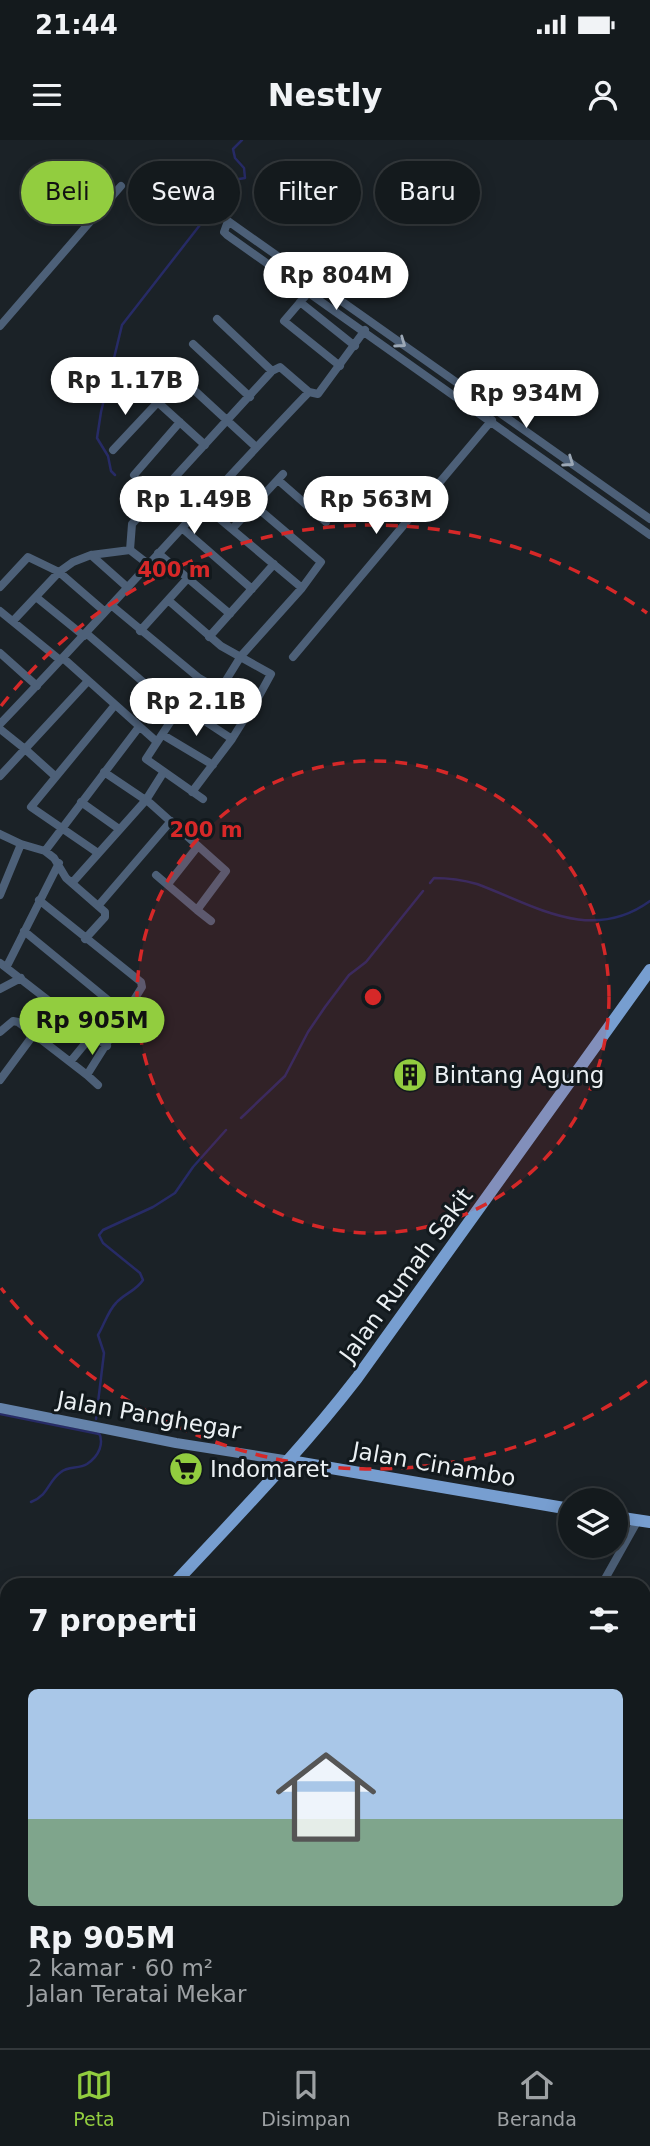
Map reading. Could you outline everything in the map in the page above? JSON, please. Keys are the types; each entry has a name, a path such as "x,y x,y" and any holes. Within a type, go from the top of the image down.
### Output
{"main road":[{"name":"Jalan Rumah Sakit","path":"180,1578 290,1461 371,1361 650,970"},
{"name":"Jalan Cinambo","path":"290,1461 558,1507"}],"street":[{"path":"0,326 121,186"},
{"path":"650,519 228,220 225,229 227,235 650,535"},
{"path":"308,293 284,321 340,366"},
{"path":"300,302 355,345"},
{"path":"217,319 272,371"},
{"path":"130,550 132,524 272,371 280,367 309,392 318,394 365,333 368,320"},
{"path":"193,344 250,397"},
{"path":"168,366 256,447"},
{"path":"142,387 205,445"},
{"path":"55,776 0,726 309,392"},
{"path":"113,450 158,402"},
{"path":"293,657 499,412"},
{"path":"134,475 180,422"},
{"path":"232,529 281,477 326,522"},
{"path":"202,505 302,588"},
{"path":"220,690 241,656 302,588 321,562 254,505"},
{"path":"182,528 252,589"},
{"path":"13,621 59,572 73,562 91,555 130,550 148,564"},
{"path":"158,553 230,614"},
{"path":"91,555 127,587"},
{"path":"0,587 28,557 59,572 141,631 199,678 251,709"},
{"path":"209,637 274,564"},
{"path":"141,631 187,579"},
{"path":"36,597 180,709 232,739"},
{"path":"168,600 209,637 272,676 232,739 192,792"},
{"path":"0,611 62,659 139,727 213,765"},
{"path":"0,653 37,686"},
{"path":"0,668 7,661"},
{"path":"199,678 146,760 203,799"},
{"path":"0,776 88,681"},
{"path":"98,853 30,807 115,705"},
{"path":"45,851 139,727"},
{"path":"104,772 146,800 226,871 197,910"},
{"path":"72,883 146,800 163,773"},
{"path":"81,802 119,829"},
{"path":"98,906 171,821"},
{"path":"0,834 45,851 59,863 61,871 72,883 106,915 85,939"},
{"path":"0,895 3,879 21,844"},
{"path":"168,884 198,846"},
{"path":"59,863 4,964 107,1045"},
{"path":"156,875 211,921"},
{"path":"39,901 141,982 142,987 87,1075"},
{"path":"24,931 125,1014"},
{"path":"0,989 21,978"},
{"path":"0,1032 13,1021 34,1034 98,1085"},
{"path":"0,1080 34,1034"},
{"path":"70,1062 93,1034"},
{"name":"Jalan Panghegar","path":"0,1408 176,1443 290,1461"},
{"path":"606,1578 644,1521"}],"waterway":[{"path":"115,475 97,438 122,325 221,198 228,188 227,181 245,178 244,168 235,158 233,149 242,140"},
{"path":"430,883 434,878 477,884 541,910 584,920 606,919 628,913 650,901"},
{"path":"241,1118 285,1076 308,1032 325,1007 349,975 366,962 423,891"},
{"path":"96,1419 104,1353 98,1335 113,1306 143,1280 140,1273 103,1243 99,1235 103,1230 153,1207 175,1193 193,1167 226,1130"},
{"path":"0,1414 99,1434"},
{"path":"31,1502 42,1495 61,1472 84,1466 95,1457 101,1445 98,1431"}],"place":[{"name":"Bintang Agung","path":"410,1075"},
{"name":"Indomaret","path":"186,1469"}]}
